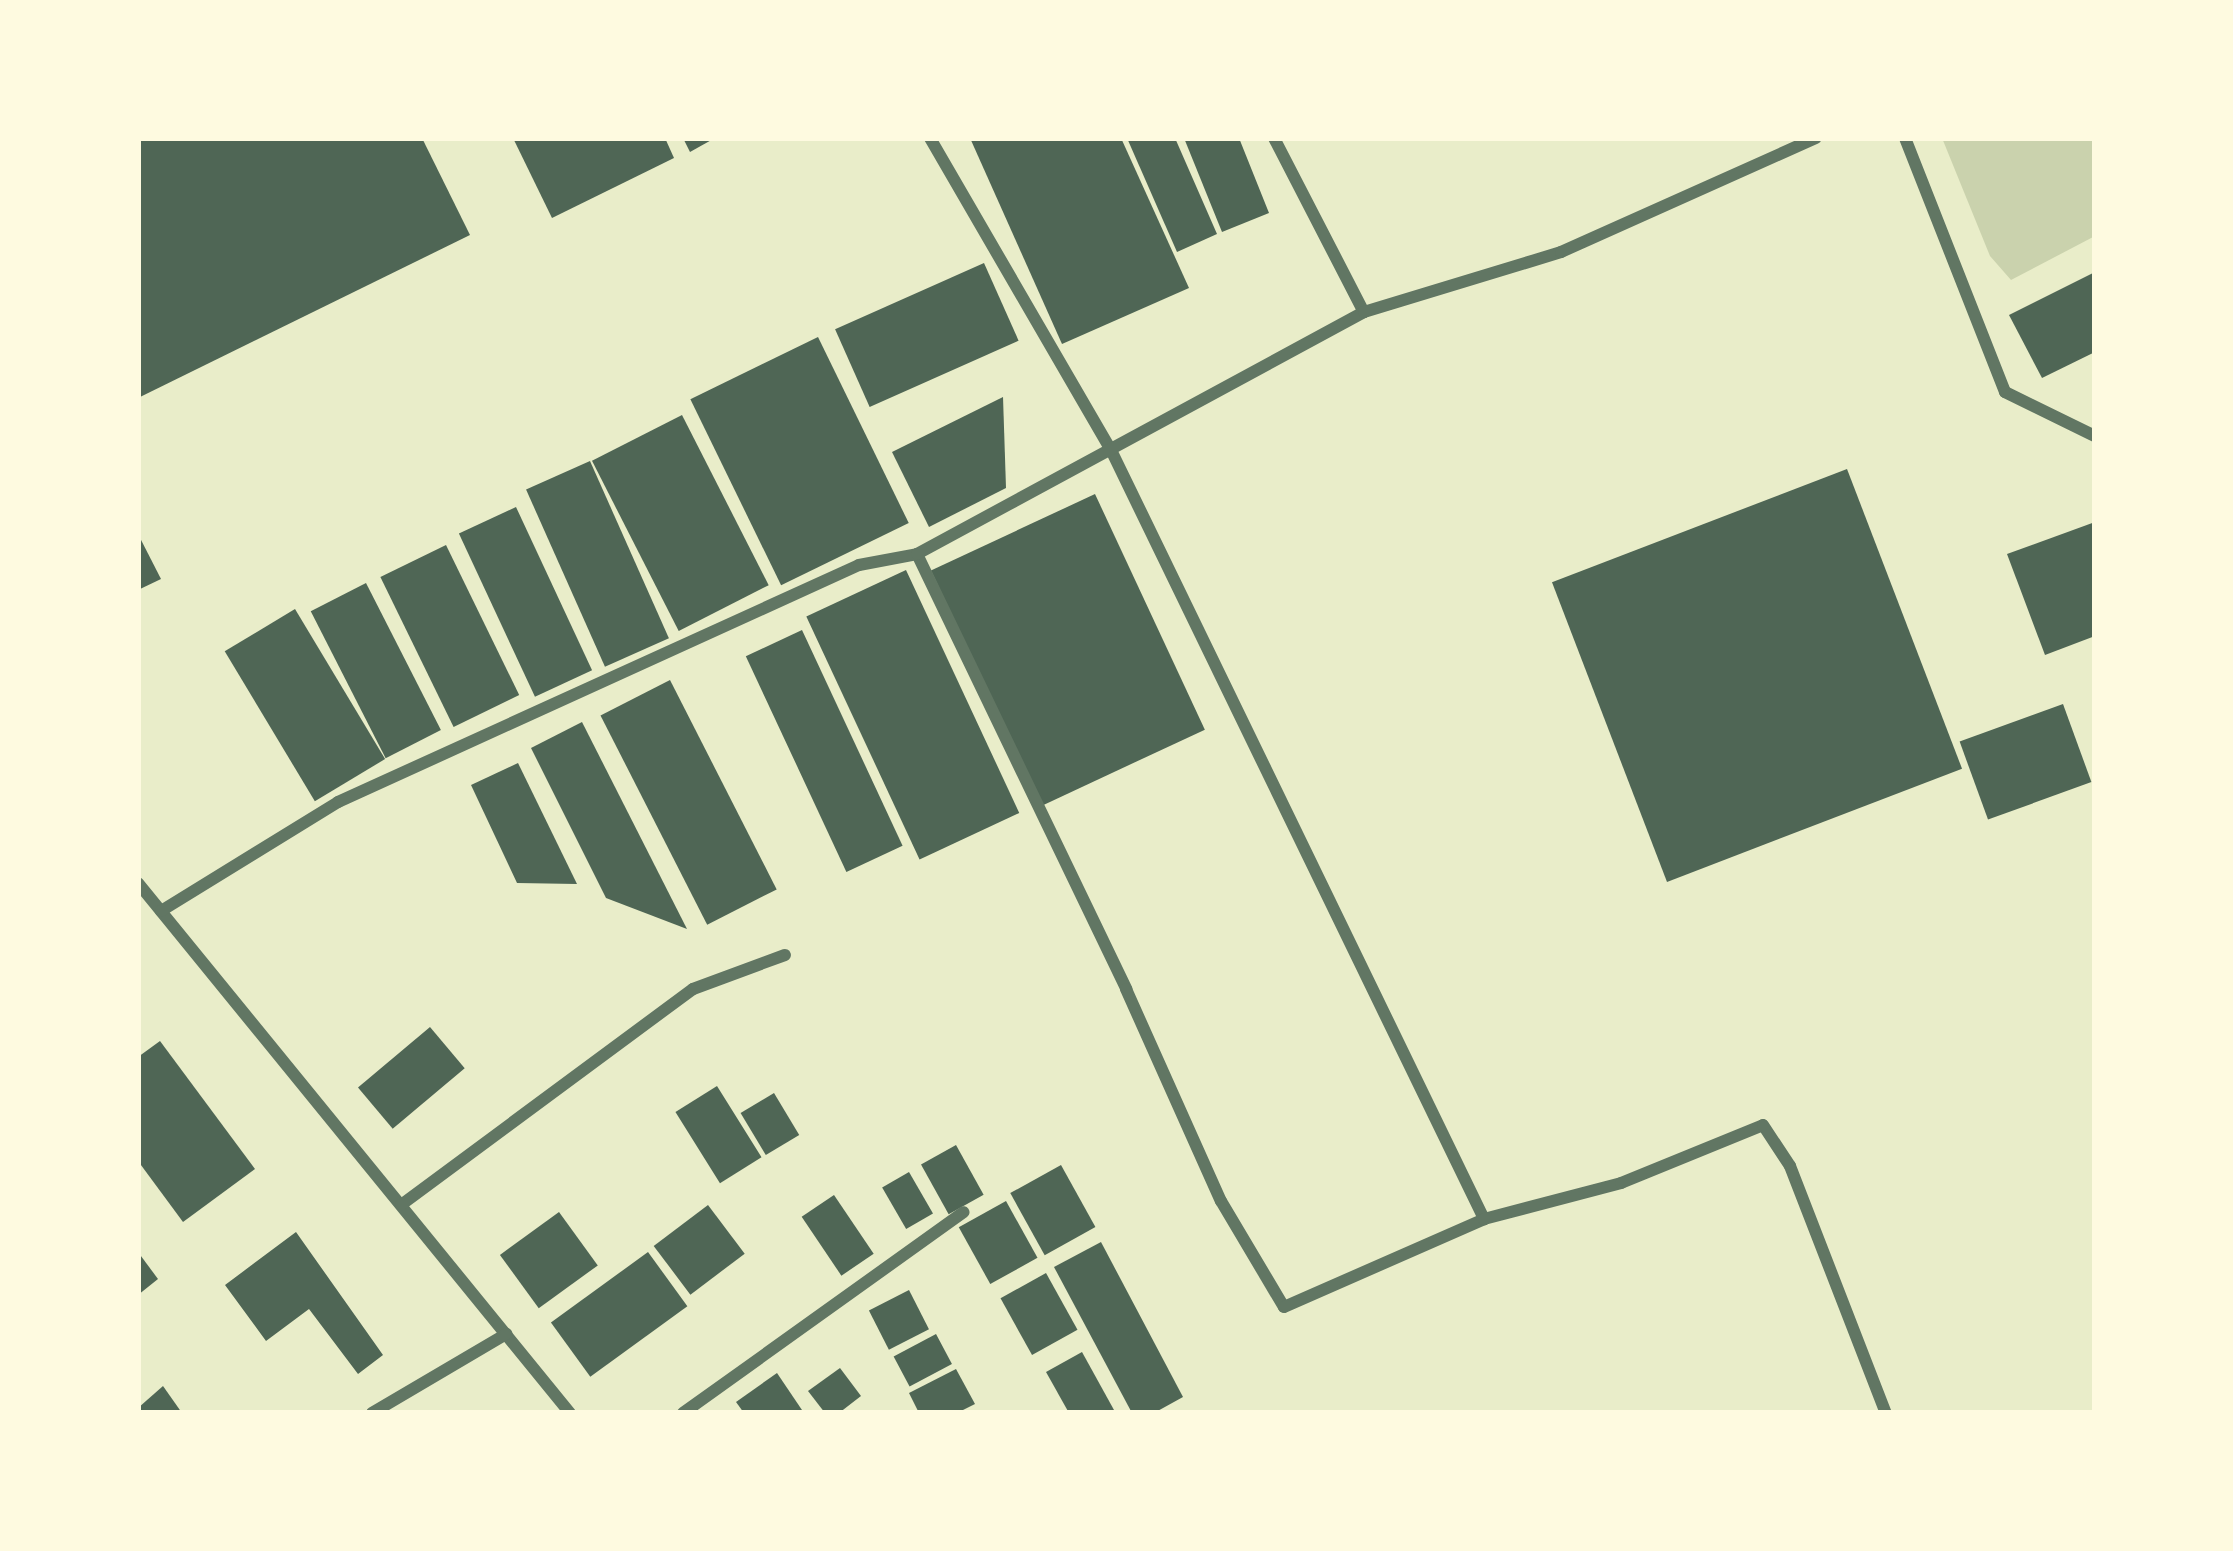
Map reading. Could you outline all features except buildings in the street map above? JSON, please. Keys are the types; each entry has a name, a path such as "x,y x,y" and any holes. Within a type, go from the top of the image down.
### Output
{"street":[{"path":"930,138 1111,450 1484,1219"},
{"path":"1274,138 1364,311"},
{"path":"161,911 338,802 859,565 917,554 1364,311 1561,252 1816,138"},
{"path":"1905,138 2006,392 2095,436"},
{"path":"917,554 1221,1201 1283,1307 1484,1219 1622,1184 1762,1125 1790,1166 1886,1413"},
{"path":"138,883 570,1413"},
{"path":"400,1205 693,989 785,955"},
{"path":"683,1413 964,1212"},
{"path":"371,1413 506,1334"}],"green space":[{"path":"1942,138 2095,138 2095,236 2011,280 1990,256"}]}
